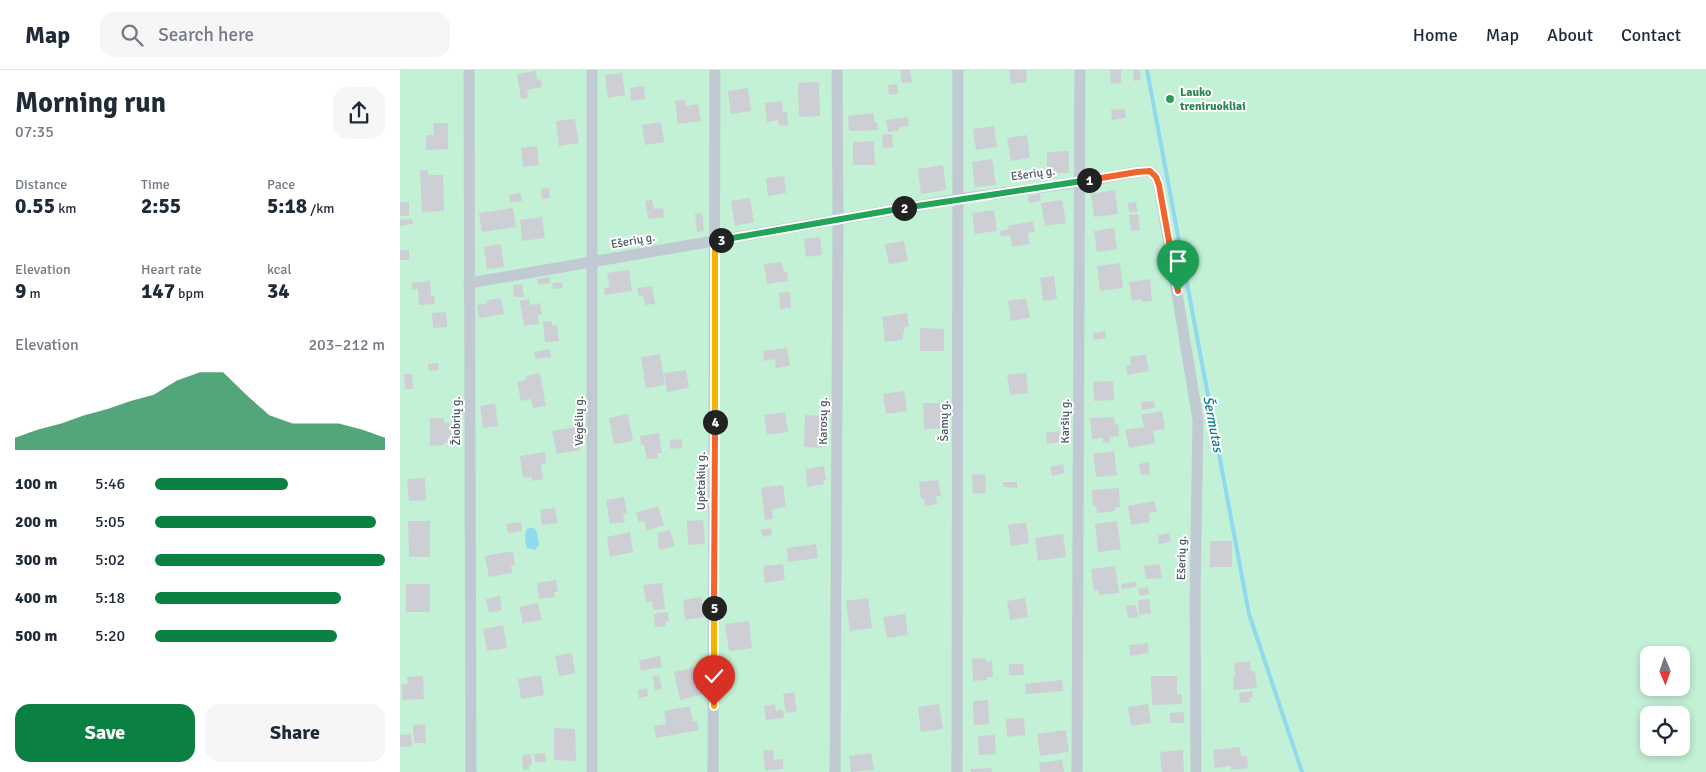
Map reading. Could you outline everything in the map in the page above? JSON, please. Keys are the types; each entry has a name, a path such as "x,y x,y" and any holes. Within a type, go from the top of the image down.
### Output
{"street":[{"name":"Žiobrių g.","path":"469,70 471,772"},
{"name":"Vėgėlių g.","path":"592,70 592,772"},
{"name":"Upėtakių g.","path":"713,772 715,70"},
{"name":"Karosų g.","path":"835,772 837,70"},
{"name":"Šamų g.","path":"957,772 958,70"},
{"name":"Karšių g.","path":"1077,772 1080,70"},
{"name":"Ešerių g.","path":"469,283 958,199 1150,171 1156,177 1159,185 1198,420 1195,598 1196,772"}],"green space":[{"path":"400,70 1706,70 1706,772 400,772"}],"water":[{"path":"534,528 537,533 539,545 535,550 527,548 526,544 526,531"}],"building":[{"path":"900,70 910,70 912,82 902,83"},
{"path":"1009,70 1026,70 1027,82 1011,84"},
{"path":"1110,70 1121,70 1121,83 1111,84"},
{"path":"1133,70 1140,70 1141,80 1134,81"},
{"path":"536,71 537,80 541,79 542,87 527,90 528,98 521,99 517,74"},
{"path":"622,73 625,95 608,98 605,75"},
{"path":"819,82 820,116 799,117 798,83"},
{"path":"897,84 898,94 889,95 888,85"},
{"path":"644,86 645,99 631,101 630,88"},
{"path":"748,88 751,111 731,114 728,91"},
{"path":"685,100 686,106 698,104 701,121 678,124 675,101"},
{"path":"782,101 783,112 787,112 788,125 779,126 778,120 767,122 765,103"},
{"path":"1125,109 1126,118 1112,120 1111,110"},
{"path":"874,113 874,122 877,122 878,130 849,131 848,116"},
{"path":"908,117 909,126 899,127 899,131 888,132 886,120"},
{"path":"575,119 579,143 559,146 556,121"},
{"path":"661,122 664,142 645,145 642,125"},
{"path":"433,123 448,123 448,149 426,150 426,135 434,135"},
{"path":"994,126 997,147 976,150 973,129"},
{"path":"892,134 893,147 883,148 882,135"},
{"path":"1027,135 1030,158 1011,161 1007,138"},
{"path":"874,141 875,165 853,165 853,142"},
{"path":"537,146 539,165 523,167 521,148"},
{"path":"1069,151 1069,173 1047,173 1047,152"},
{"path":"992,159 996,185 975,187 972,162"},
{"path":"943,165 946,190 921,194 918,169"},
{"path":"420,170 428,170 428,175 443,175 444,211 422,212"},
{"path":"784,176 786,193 768,196 766,178"},
{"path":"549,188 550,198 542,199 541,189"},
{"path":"1115,190 1118,214 1094,217 1091,194"},
{"path":"520,193 522,201 510,202 509,195"},
{"path":"1040,194 1041,201 1029,203 1028,196"},
{"path":"750,198 754,222 735,226 731,201"},
{"path":"652,200 654,209 663,208 664,217 648,219 645,201"},
{"path":"1062,200 1066,223 1045,226 1041,203"},
{"path":"400,202 409,202 409,216 400,216"},
{"path":"1136,202 1137,212 1129,212 1128,203"},
{"path":"513,208 516,227 482,232 479,213"},
{"path":"994,210 997,231 975,234 972,213"},
{"path":"702,213 704,231 697,232 695,214"},
{"path":"1138,214 1140,230 1131,231 1129,215"},
{"path":"542,217 545,238 522,241 520,220"},
{"path":"412,219 413,224 400,226 400,220"},
{"path":"1033,221 1035,232 1028,233 1030,244 1012,247 1010,235 1001,237 1000,231 1009,229 1008,226"},
{"path":"1114,228 1117,249 1097,252 1094,231"},
{"path":"820,237 822,255 806,257 804,239"},
{"path":"904,241 908,261 889,264 885,244"},
{"path":"501,244 504,267 487,269 484,247"},
{"path":"400,250 409,250 409,260 400,260"},
{"path":"782,262 784,272 787,272 788,281 767,284 764,264"},
{"path":"1120,263 1123,288 1100,291 1097,266"},
{"path":"629,270 632,291 605,295 604,288 610,287 607,273"},
{"path":"1054,276 1057,299 1043,301 1040,278"},
{"path":"550,277 550,283 538,285 537,279"},
{"path":"1150,279 1152,301 1142,302 1141,299 1132,301 1129,282"},
{"path":"430,281 431,296 434,296 435,304 419,305 418,289 412,290 412,283"},
{"path":"562,282 563,288 553,289 552,283"},
{"path":"522,284 524,297 514,297 513,285"},
{"path":"652,286 655,304 645,305 643,296 639,296 637,288"},
{"path":"790,292 791,308 780,309 779,293"},
{"path":"501,298 504,314 479,318 477,305 487,303 487,300"},
{"path":"1026,298 1030,318 1011,321 1008,301"},
{"path":"529,299 530,305 540,303 542,315 538,315 539,324 524,326 520,301"},
{"path":"446,312 447,327 433,328 432,313"},
{"path":"907,313 909,326 905,327 902,340 885,342 882,317"},
{"path":"552,321 552,326 557,325 559,341 545,342 543,322"},
{"path":"920,328 944,329 944,351 920,351"},
{"path":"1105,331 1106,338 1094,340 1093,333"},
{"path":"787,348 790,366 776,368 775,359 764,361 763,351"},
{"path":"550,349 551,357 536,359 534,352"},
{"path":"660,354 665,385 646,388 641,357"},
{"path":"1146,354 1149,371 1127,375 1126,366 1131,365 1130,357"},
{"path":"438,363 439,370 429,371 428,364"},
{"path":"686,370 689,388 667,392 664,373"},
{"path":"540,373 546,406 533,408 531,399 521,401 517,382 526,380 526,376"},
{"path":"1026,373 1028,393 1010,395 1007,375"},
{"path":"404,374 412,374 413,389 405,389"},
{"path":"1113,381 1114,400 1094,401 1093,382"},
{"path":"904,391 907,411 886,414 883,394"},
{"path":"1154,401 1155,408 1142,410 1141,402"},
{"path":"495,403 498,426 483,428 480,406"},
{"path":"923,403 943,403 943,428 924,429"},
{"path":"1162,411 1165,429 1153,431 1155,443 1129,448 1125,430 1144,427 1141,415"},
{"path":"785,412 788,432 767,435 764,415"},
{"path":"628,414 633,441 614,444 609,418"},
{"path":"805,415 822,416 822,448 804,447"},
{"path":"1114,417 1115,425 1118,424 1119,436 1110,437 1110,442 1103,443 1103,438 1092,439 1090,418"},
{"path":"430,418 444,418 444,423 450,423 451,433 462,432 462,441 430,446"},
{"path":"576,427 580,450 557,454 552,431"},
{"path":"1059,431 1061,442 1047,444 1046,433"},
{"path":"659,433 662,453 657,453 658,458 647,459 644,445 641,445 640,436"},
{"path":"682,439 682,448 670,449 670,440"},
{"path":"1114,451 1117,475 1096,477 1093,454"},
{"path":"545,452 546,463 541,464 543,479 532,481 532,477 523,478 520,456"},
{"path":"1149,462 1150,474 1141,475 1139,464"},
{"path":"1063,464 1065,473 1052,476 1050,467"},
{"path":"824,466 826,480 823,480 824,484 807,487 806,469"},
{"path":"985,474 986,493 973,494 972,475"},
{"path":"425,478 426,500 409,501 407,479"},
{"path":"938,480 941,496 936,496 937,504 925,506 924,498 921,499 919,482"},
{"path":"1003,482 1017,482 1017,488 1003,487"},
{"path":"783,485 786,507 772,509 773,519 765,520 761,488"},
{"path":"1119,488 1120,507 1115,507 1115,511 1097,513 1096,506 1093,506 1092,490"},
{"path":"624,497 627,513 623,514 625,522 610,524 606,500"},
{"path":"1154,501 1157,512 1149,513 1150,522 1131,525 1128,506"},
{"path":"658,506 664,525 647,531 644,521 639,522 636,513"},
{"path":"555,508 558,523 542,525 540,510"},
{"path":"703,520 705,544 688,545 687,521"},
{"path":"408,521 430,521 430,557 409,557"},
{"path":"1117,521 1121,549 1098,552 1095,524"},
{"path":"521,522 522,531 508,533 506,524"},
{"path":"1026,522 1029,543 1011,546 1008,525"},
{"path":"771,528 772,535 763,537 761,530"},
{"path":"670,530 675,546 659,550 657,533"},
{"path":"630,532 633,552 610,557 607,537"},
{"path":"1169,533 1171,542 1159,544 1158,535"},
{"path":"1063,534 1066,557 1038,561 1035,538"},
{"path":"1210,541 1232,541 1232,567 1210,567"},
{"path":"816,544 818,558 788,562 787,548"},
{"path":"513,551 515,565 511,566 512,573 489,577 485,556"},
{"path":"783,564 785,580 765,583 763,566"},
{"path":"1160,564 1162,578 1146,579 1144,566"},
{"path":"1115,566 1119,593 1099,595 1098,590 1094,591 1091,569"},
{"path":"556,580 558,592 554,592 555,597 539,599 537,583"},
{"path":"1136,582 1136,587 1122,589 1121,584"},
{"path":"662,583 665,609 653,610 652,601 646,602 643,585"},
{"path":"406,584 430,584 430,612 406,612"},
{"path":"1148,587 1149,594 1140,596 1138,589"},
{"path":"500,596 502,610 489,613 486,599"},
{"path":"702,597 704,617 685,620 683,600"},
{"path":"868,598 872,628 850,631 846,601"},
{"path":"1025,598 1028,617 1010,620 1007,601"},
{"path":"1149,599 1151,613 1139,615 1138,600"},
{"path":"538,603 542,620 523,623 519,607"},
{"path":"1136,605 1138,617 1128,618 1126,606"},
{"path":"668,612 669,621 665,622 666,626 655,627 654,614"},
{"path":"905,614 908,635 887,638 883,617"},
{"path":"749,621 752,648 729,651 725,624"},
{"path":"503,625 507,648 487,651 483,629"},
{"path":"1148,643 1149,653 1130,656 1129,645"},
{"path":"572,653 575,673 559,676 555,656"},
{"path":"660,656 662,667 641,671 639,660"},
{"path":"986,658 986,662 992,661 993,677 987,677 987,680 973,681 972,659"},
{"path":"1250,661 1251,671 1255,671 1257,688 1234,690 1234,663"},
{"path":"1009,664 1023,664 1024,675 1009,675"},
{"path":"697,667 703,694 680,700 674,672"},
{"path":"541,675 544,695 521,699 518,679"},
{"path":"659,675 662,689 655,690 653,676"},
{"path":"423,676 424,699 402,700 402,684 408,684 407,677"},
{"path":"1151,676 1177,676 1177,694 1182,694 1182,704 1152,705"},
{"path":"1062,680 1063,691 1026,694 1025,684"},
{"path":"647,688 648,696 639,698 638,690"},
{"path":"1252,691 1253,697 1249,698 1250,702 1240,703 1239,693"},
{"path":"794,692 797,711 786,713 783,694"},
{"path":"988,700 989,724 974,725 973,701"},
{"path":"775,704 776,711 783,709 784,718 766,720 764,706"},
{"path":"939,704 943,729 921,732 918,707"},
{"path":"1148,704 1151,723 1131,726 1128,707"},
{"path":"690,706 693,722 697,721 699,730 656,738 654,726 666,724 664,711"},
{"path":"1184,712 1184,723 1170,723 1170,713"},
{"path":"1024,718 1025,735 1007,737 1006,719"},
{"path":"425,724 426,743 414,743 413,725"},
{"path":"554,728 575,729 576,761 554,760"},
{"path":"1066,730 1069,752 1040,756 1037,734"},
{"path":"411,734 412,746 400,747 400,735"},
{"path":"995,735 996,754 979,755 978,736"},
{"path":"1240,747 1241,756 1247,756 1248,768 1231,770 1231,766 1215,768 1213,750"},
{"path":"763,750 773,750 774,760 783,759 783,769 765,771"},
{"path":"1183,750 1184,772 1162,772 1160,752"},
{"path":"545,753 546,762 535,762 534,754"},
{"path":"871,753 874,770 851,772 849,756"},
{"path":"531,754 532,765 529,765 529,770 523,770 522,755"},
{"path":"1062,760 1064,772 1040,772 1039,763"},
{"path":"991,768 992,772 971,772 971,769"}],"waterway":[{"name":"Šermutas","path":"1147,70 1249,614 1302,772"}],"place":[{"name":"Lauko treniruokliai","path":"1170,99"}],"route":[{"path":"714,706 715,241 958,199 1150,171 1156,177 1159,185 1178,291"}]}
